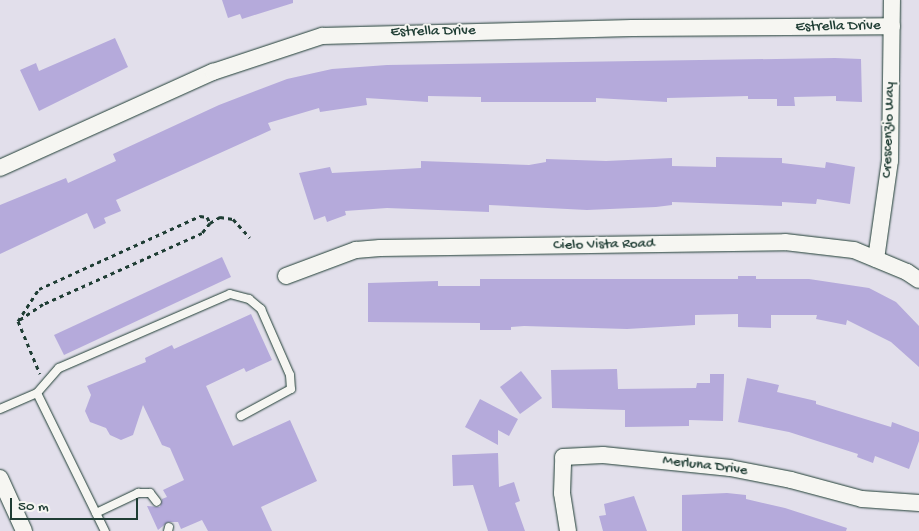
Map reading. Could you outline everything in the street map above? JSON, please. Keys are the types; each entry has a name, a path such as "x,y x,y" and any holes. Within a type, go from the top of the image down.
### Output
{"street":[{"name":"Crescenzio Way","path":"876,259 890,161 892,0"},
{"name":"Estrella Drive","path":"0,168 213,72 322,36 632,28 892,26"},
{"name":"Cielo Vista Road","path":"286,276 356,250 380,248 785,242 854,250 907,272 919,280"},
{"name":"Merluna Drive","path":"568,531 562,493 563,457 603,455 730,468 791,480 862,499 919,503"},
{"path":"0,478 24,531"}],"lane":[{"path":"0,409 37,392 59,368 230,294 249,299 261,309 290,375 290,389 241,416"},
{"path":"37,392 105,531"},
{"path":"96,513 138,494 150,493 157,502"}],"path":[{"path":"18,321 39,289 200,216 207,217 210,223"},
{"path":"18,321 43,304 202,233 210,223 220,217 233,220 250,238"},
{"path":"18,321 44,384"}],"building":[{"path":"222,0 293,0 293,3 242,19 240,14 228,18"},
{"path":"115,38 128,67 39,111 20,70 36,63 39,71"},
{"path":"861,59 862,102 836,101 836,96 794,97 795,106 777,106 777,99 748,99 748,96 667,98 667,102 596,98 596,102 481,102 481,97 428,96 428,102 366,98 367,105 320,112 319,108 268,123 271,130 116,200 121,211 104,218 106,223 94,229 87,213 0,254 0,205 66,178 68,183 116,161 113,154 219,105 287,79 332,69 387,65"},
{"path":"716,157 782,158 782,163 825,168 826,162 855,167 850,204 817,199 816,204 782,202 782,206 672,202 672,205 656,207 587,210 489,205 489,212 387,208 345,211 346,215 327,222 325,216 314,220 299,173 330,167 332,173 421,168 421,161 529,165 546,162 546,159 606,161 672,158 672,166 716,167"},
{"path":"222,257 231,277 64,355 54,335"},
{"path":"738,276 756,276 756,279 809,279 869,288 896,302 919,326 919,367 891,342 847,320 846,325 816,319 817,315 771,315 771,328 738,327 738,314 695,315 695,325 627,329 524,326 511,327 511,330 480,330 480,323 368,322 368,283 438,281 438,286 480,286 480,279 738,279"},
{"path":"251,314 272,360 246,372 244,368 206,386 233,446 290,420 317,481 261,507 272,531 208,531 202,520 181,529 178,522 168,522 158,530 147,506 160,507 162,499 167,497 163,490 184,480 170,448 162,445 143,405 133,435 121,440 110,435 106,428 90,422 85,411 91,395 87,386 146,362 145,358 172,345 174,349"},
{"path":"617,369 618,389 696,388 697,383 710,383 710,374 724,374 723,421 689,420 689,426 625,427 625,410 552,408 551,370"},
{"path":"521,371 542,398 520,414 500,387"},
{"path":"747,378 779,385 777,392 816,401 816,404 891,427 892,422 919,432 919,441 909,469 875,456 873,463 857,457 858,454 789,432 738,422"},
{"path":"480,399 518,419 509,436 498,430 498,445 465,427"},
{"path":"498,453 499,487 514,482 520,501 515,503 525,531 488,531 473,485 453,486 452,455"},
{"path":"727,493 746,495 746,499 785,508 847,528 846,531 682,531 682,495"},
{"path":"634,496 647,531 603,531 599,516 606,515 604,504"}]}
